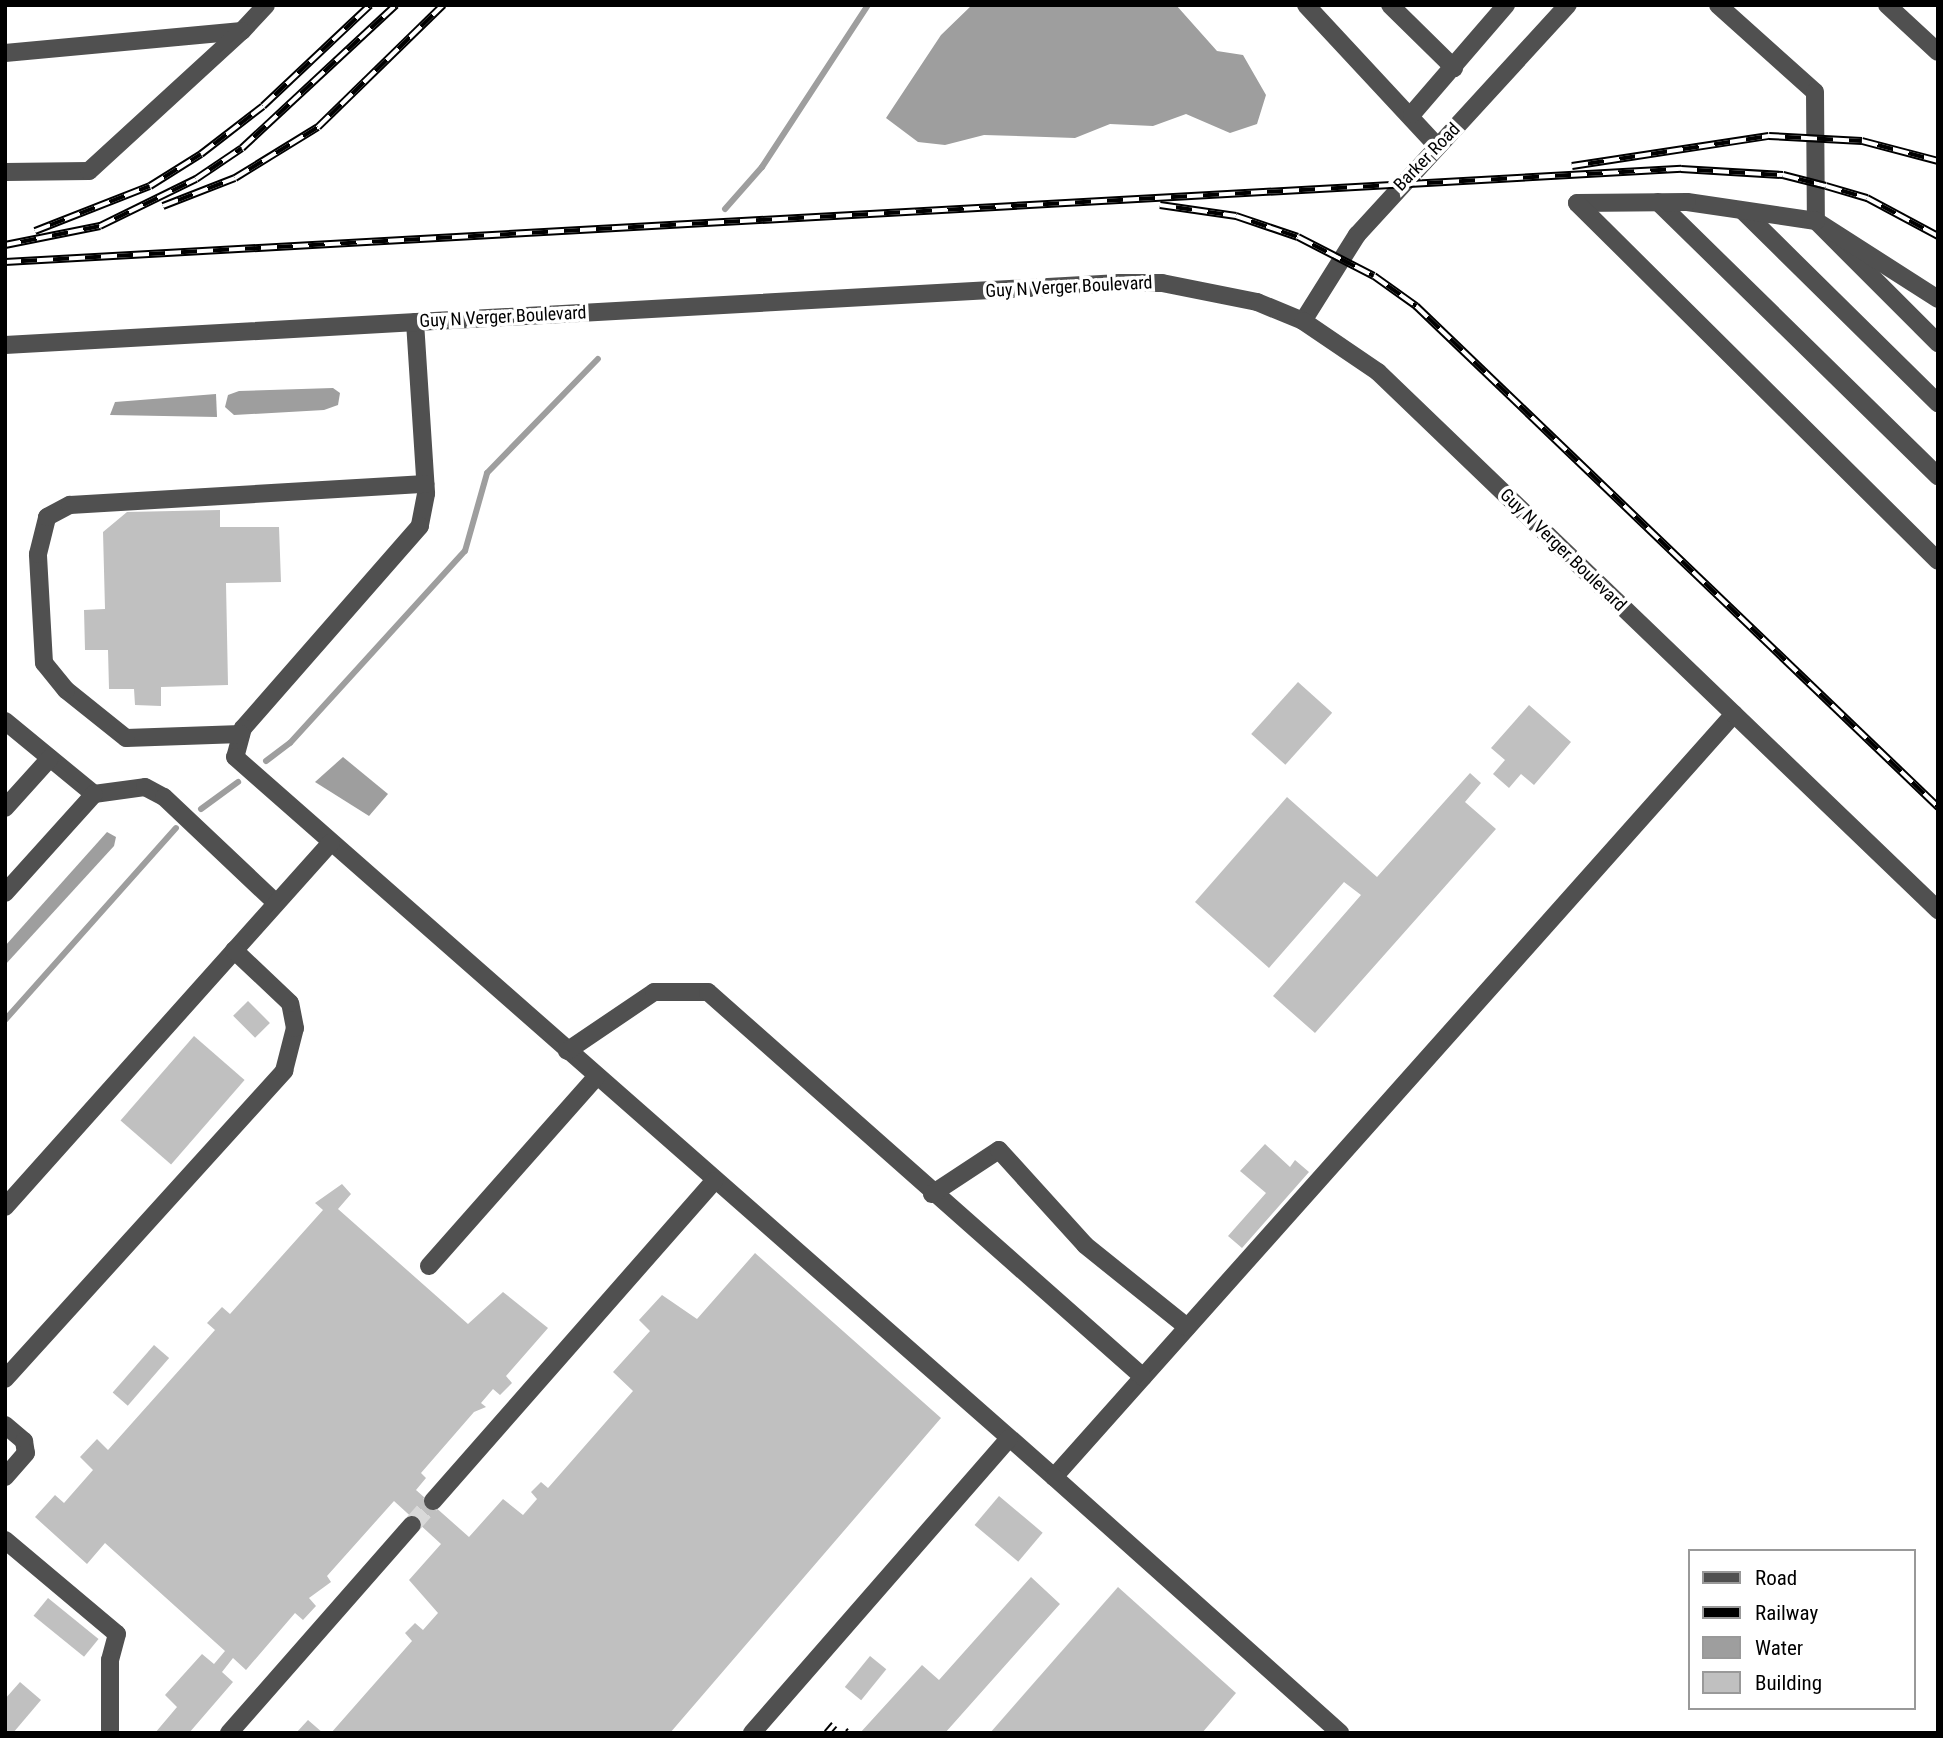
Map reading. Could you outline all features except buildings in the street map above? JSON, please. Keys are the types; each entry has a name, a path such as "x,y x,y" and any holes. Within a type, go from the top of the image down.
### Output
{"street":[{"path":"5,172 89,171 242,31 266,5"},
{"path":"1307,5 1412,114 1437,146"},
{"path":"1390,5 1454,68"},
{"path":"1412,114 1507,5"},
{"name":"Barker Road","path":"1303,321 1357,235 1568,5"},
{"path":"1718,5 1815,92 1816,222 1938,342"},
{"path":"1886,5 1938,52"},
{"path":"5,53 242,31"},
{"path":"1938,299 1816,222 1658,202 1577,204 1938,561"},
{"path":"1658,202 1938,476"},
{"path":"1743,211 1938,403"},
{"name":"Guy N Verger Boulevard","path":"5,345 1151,283 1224,293 1303,321 1378,372 1938,910"},
{"path":"415,322 425,484 421,526 241,734 235,757 714,1181 1054,1477 1340,1733"},
{"path":"241,734 126,738 66,690 44,663 38,554 47,517 70,505 425,484"},
{"path":"1054,1477 1734,714"},
{"path":"5,720 94,794"},
{"path":"5,808 50,758"},
{"path":"5,893 94,794 145,787 164,797 276,903"},
{"path":"5,1207 331,842"},
{"path":"5,1379 285,1071 295,1028 290,1003 234,950"},
{"path":"567,1051 654,992 708,992 932,1194 1143,1377"},
{"path":"429,1266 596,1077"},
{"path":"932,1194 999,1150 1085,1245 1187,1327"},
{"path":"433,1501 714,1181"},
{"path":"5,1425 24,1441 26,1453 5,1477"},
{"path":"752,1733 1009,1438"},
{"path":"229,1733 412,1525"},
{"path":"5,1540 117,1634 110,1660 110,1733"}],"water":[{"path":"972,5 1176,5 1217,51 1243,55 1266,95 1257,124 1230,133 1186,114 1153,126 1110,124 1075,138 984,135 945,145 918,142 886,118 941,35"},
{"path":"333,388 340,393 338,405 324,410 234,415 225,407 228,395 239,391"},
{"path":"216,394 217,417 110,415 115,402"},
{"path":"343,757 388,794 369,816 315,782"},
{"path":"107,832 116,837 114,846 5,965 5,946"}],"waterway":[{"path":"725,209 762,167 868,5"},
{"path":"266,761 290,743 465,551 487,473 598,359"},
{"path":"201,809 238,782"},
{"path":"5,1020 176,828"}],"tunnel":[{"path":"412,1525 433,1501"}],"railway":[{"path":"35,231 150,186 201,154 263,106 370,5"},
{"path":"5,245 100,226 196,179 242,148 396,5"},
{"path":"163,206 235,178 318,127 443,5"},
{"path":"1572,166 1769,136 1862,141 1938,161"},
{"path":"5,262 1681,169 1783,175 1826,186 1867,198 1938,236"},
{"path":"1160,205 1236,216 1298,237 1374,276 1416,306 1938,807"},
{"path":"827,1733 834,1725"}]}
